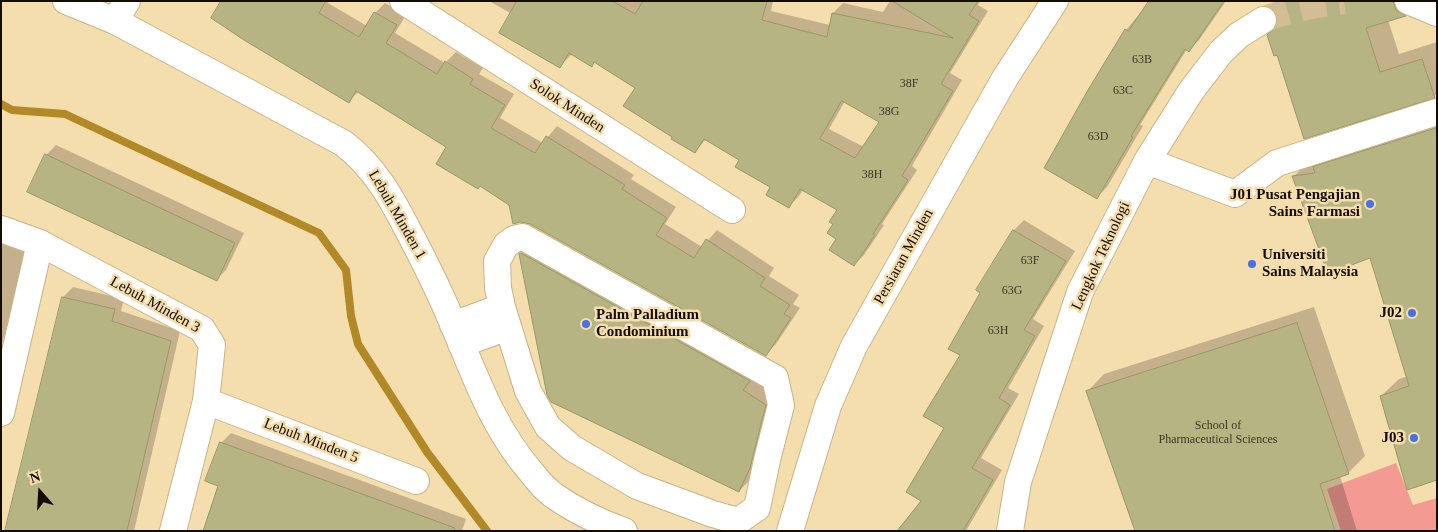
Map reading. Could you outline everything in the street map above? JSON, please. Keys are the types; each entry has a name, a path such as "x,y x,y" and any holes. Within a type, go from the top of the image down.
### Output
{"street":[{"name":"Lebuh Minden 1","path":"66,1 121,11 343,143 358,155 383,184 395,204 431,274 493,418 511,448 539,482 552,494 587,515 624,531"},
{"name":"Solok Minden","path":"403,1 732,210"},
{"name":"Persiaran Minden","path":"790,531 828,406 854,346 1005,78 1055,1"},
{"path":"1408,1 1437,13"},
{"name":"Lengkok Teknologi","path":"1010,531 1018,482 1080,292 1147,161 1192,91 1221,52 1239,35 1263,20"},
{"path":"1147,161 1235,194 1278,162 1437,112"},
{"name":"Lebuh Minden 3","path":"1,229 40,243 202,329 212,345 206,401 173,531"},
{"path":"523,236 776,378 781,405 757,508 738,520 713,514 637,486 572,448 548,427 528,391 505,317 498,288 497,261 506,245 514,239 523,236"},
{"path":"1,412 40,243"},
{"path":"457,335 505,317"},
{"name":"Lebuh Minden 5","path":"206,401 416,482"}],"shaded area":[{"path":"1396,463 1413,505 1437,498 1437,531 1341,531 1327,489"}],"building":[{"path":"221,1 326,1 319,13 359,37 374,12 397,25 386,43 437,74 445,61 473,79 470,84 505,105 491,128 535,153 546,136 625,185 622,189 667,218 656,235 694,258 706,239 765,278 760,286 790,305 784,314 791,318 766,356 530,224 520,222 513,224 509,205 480,186 478,189 436,164 446,147 356,91 349,103 244,40 211,18"},
{"path":"517,1 612,1 635,14 643,1 767,1 762,20 827,37 832,13 953,38 892,1 978,1 969,15 979,21 941,84 953,91 902,176 908,180 854,266 829,250 836,239 827,233 833,224 829,222 837,210 800,189 789,208 766,195 770,187 735,167 739,160 704,139 695,153 623,106 635,88 594,62 592,67 569,53 560,68 499,33","holes":["842,101 879,122 855,158 820,139"]},
{"path":"1149,1 1224,1 1189,52 1185,49 1131,136 1133,137 1097,199 1044,168 1125,29 1128,31"},
{"path":"1281,1 1393,1 1396,10 1406,16 1366,28 1380,72 1422,59 1435,98 1304,139 1277,55 1274,56 1267,35 1276,27 1278,19 1273,10"},
{"path":"1437,128 1437,480 1407,490 1380,396 1409,386 1370,258 1328,274 1292,176 1315,173 1313,167"},
{"path":"45,154 235,243 217,281 27,192"},
{"path":"1013,230 1066,261 1024,330 1035,336 999,398 1010,405 972,468 993,480 963,531 897,531 921,501 906,492 944,428 923,416 960,355 948,349 980,293 976,290"},
{"name":"Palm Palladium Condominium","path":"521,253 750,381 743,390 766,405 750,468 739,492 551,402 547,395 519,254"},
{"path":"62,297 115,309 112,321 171,341 127,531 5,531"},
{"path":"1297,323 1349,474 1320,484 1335,531 1135,531 1086,391"},
{"path":"220,442 455,528 454,531 203,531 218,486 205,481"}],"waterway":[{"path":"1,104 12,110 65,114 319,233 346,270 351,316 358,344 427,452 487,531"}],"tunnel":[{"path":"1263,20 1292,10 1344,1"}],"place":[{"name":"J01 Pusat Pengajian Sains Farmasi","path":"1370,204"},
{"name":"Universiti Sains Malaysia","path":"1252,264"},
{"name":"J02","path":"1412,313"},
{"name":"Palm Palladium Condominium","path":"586,324"},
{"name":"J03","path":"1414,438"}]}
